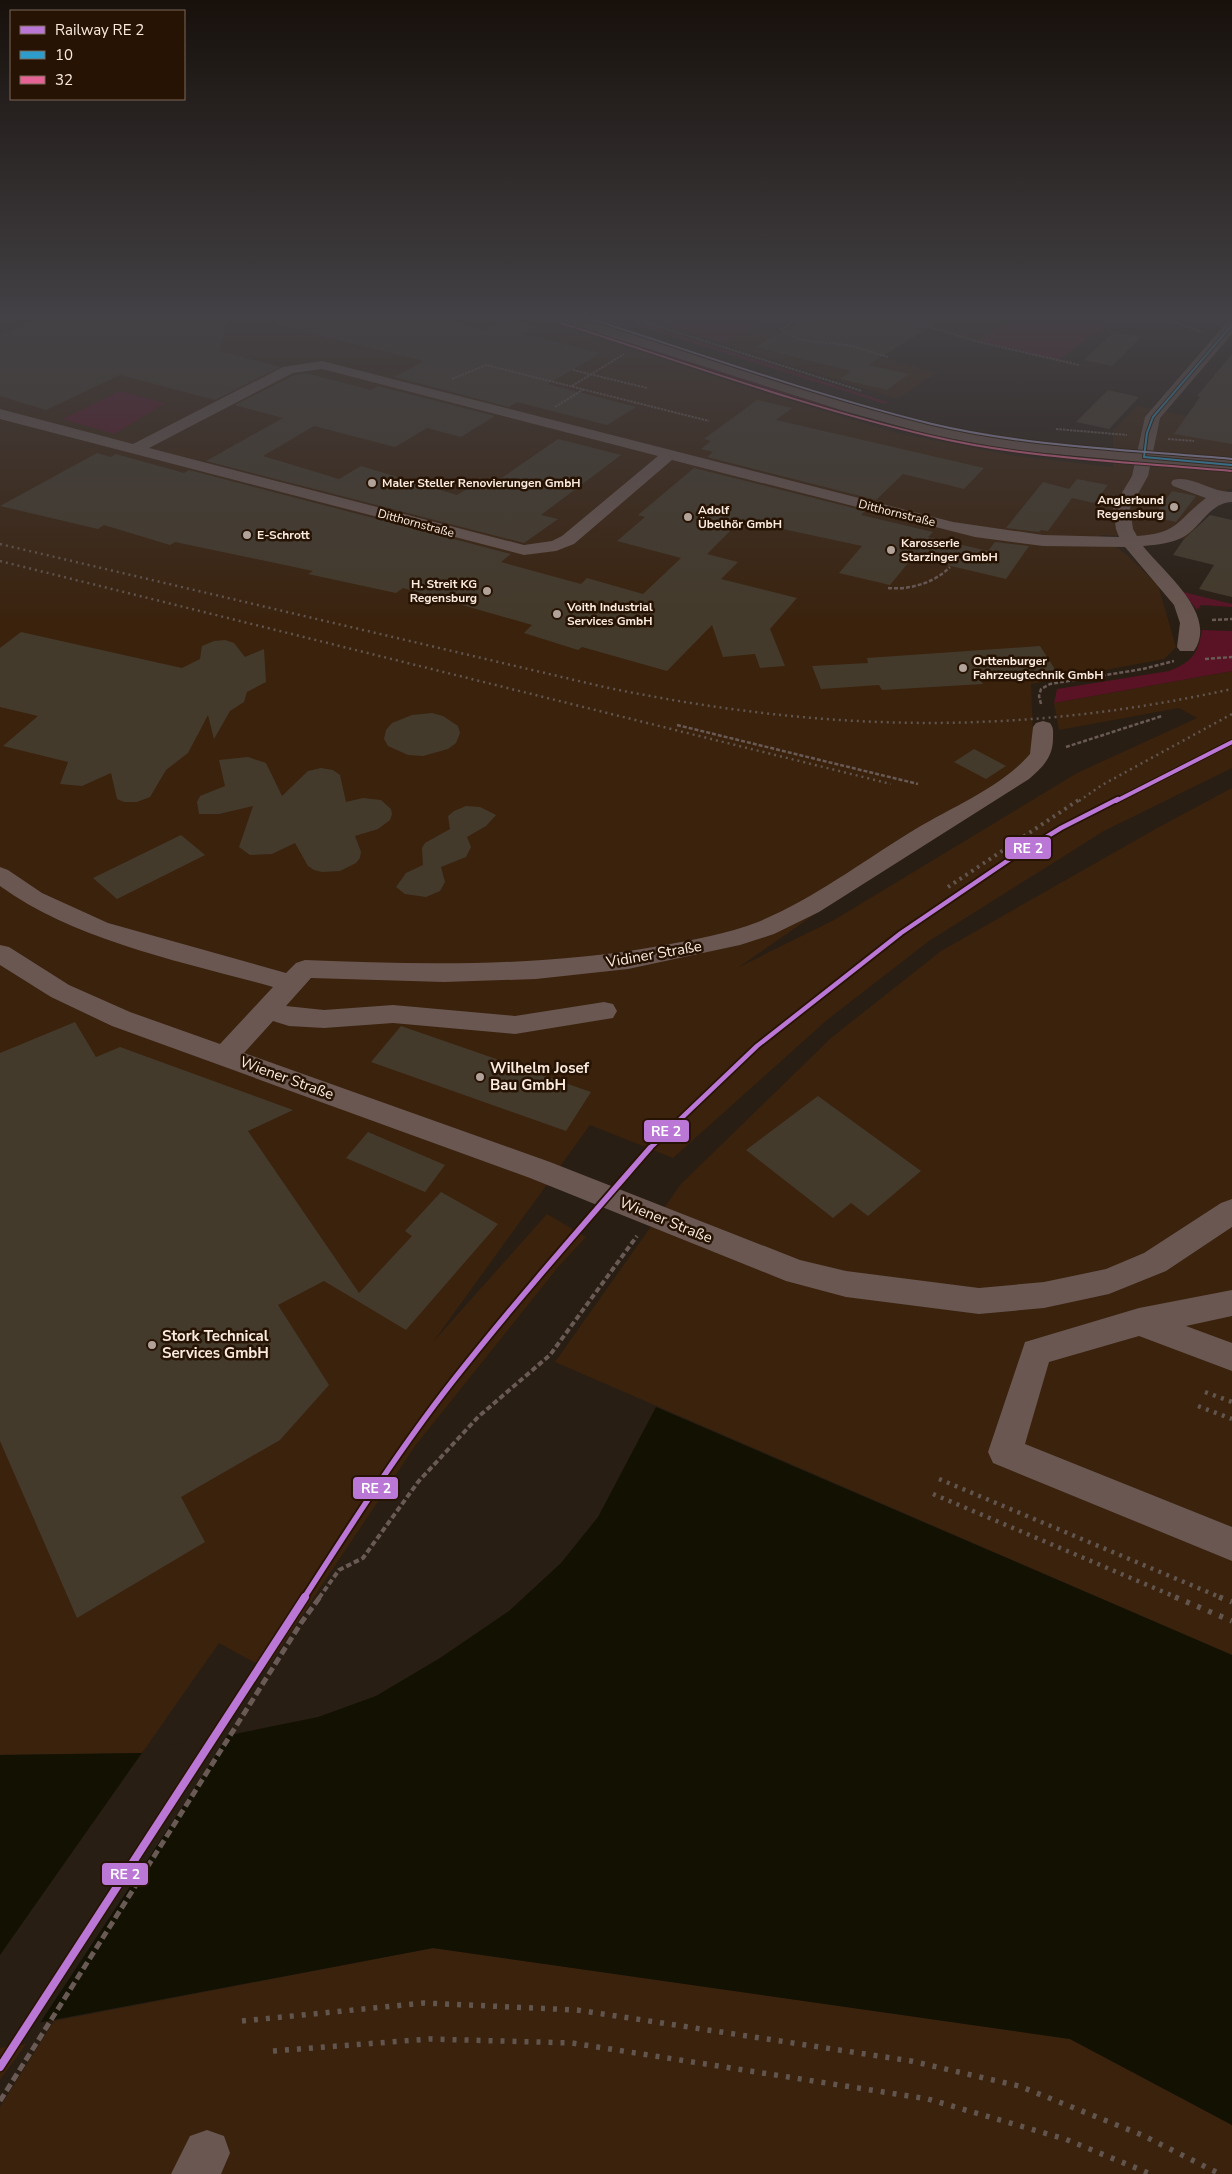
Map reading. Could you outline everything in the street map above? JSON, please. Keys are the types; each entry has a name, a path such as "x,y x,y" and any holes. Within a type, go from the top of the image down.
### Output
{"main road":[{"path":"888,418 932,430 1011,444 1146,447 1232,465"},
{"path":"931,418 1017,435 1232,454"}],"street":[{"name":"Ditthornstraße","path":"17,418 524,550 556,546 568,540 670,454"},
{"name":"Ditthornstraße","path":"135,449 195,418"},
{"name":"Ditthornstraße","path":"530,418 974,532 1054,542 1130,542 1167,537 1180,533 1189,526 1209,501 1225,497"},
{"path":"1153,418 1140,476 1121,510 1123,525 1130,542 1183,603 1189,620 1187,647"},
{"path":"1179,483 1225,497"},
{"path":"1041,754 1042,716"},
{"name":"Vidiner Straße","path":"226,1056 305,969 422,975 530,972 608,964 711,944 765,928 834,893 936,826 993,793 1030,766 1041,754"},
{"path":"0,875 33,899 99,929 292,984"},
{"name":"Wiener Straße","path":"0,953 60,991 112,1015 540,1170 796,1272 846,1284 978,1301 1044,1295 1109,1281 1155,1262 1232,1211"},
{"path":"268,1009 289,1018 324,1019 394,1014 515,1025 604,1011"},
{"path":"1232,1303 1139,1322 1036,1352 1005,1452 1232,1544"},
{"path":"1139,1322 1232,1357"}],"path":[{"path":"703,418 709,420"},
{"path":"1050,429 1146,447 1202,442"},
{"path":"888,588 910,588 946,574 950,567"},
{"path":"1042,716 1039,696 1041,689 1050,684 1143,669 1176,661 1183,657 1187,647"},
{"path":"1041,754 1162,716"},
{"path":"677,725 918,784"},
{"path":"0,2101 301,1622 339,1570 363,1558 418,1482 478,1417 550,1356 652,1214"}],"shaded area":[{"path":"0,418 848,418 896,433 1016,456 1113,467 1113,431 1125,418 1199,418 1232,425 1232,489 1228,489 1186,539 1100,535 1127,555 1158,585 1176,647 1164,659 1031,684 1034,762 739,967 834,920 1077,773 1197,718 1179,708 1059,730 1054,703 1232,671 1232,768 1104,831 929,941 827,1020 673,1158 590,1125 433,1342 547,1214 586,1237 559,1266 415,1446 266,1669 219,1643 142,1753 0,1755"},
{"path":"63,418 140,418 115,434"},
{"path":"859,418 866,418 879,425"},
{"path":"900,418 908,418 1004,438 1088,447 1088,449 1027,443 967,434"},
{"path":"1183,592 1232,604 1232,607 1201,605 1197,610"},
{"path":"1202,630 1232,631 1232,671 1054,703 1057,689 1169,671 1177,668 1193,656"},
{"path":"1232,788 1232,1655 555,1362 681,1184 831,1038 941,951 1159,827"},
{"path":"656,1407 1232,1655 1232,2125 1070,2039 433,1948 0,2030 0,1755 142,1753 318,1717 376,1696 440,1658 509,1611 561,1563 598,1517"},
{"path":"433,1948 1070,2039 1232,2125 1232,2174 0,2174 0,2107 54,2021"},
{"path":"26,2044 0,2080 0,2048"}],"pier":[{"path":"228,1734 210,1765 38,2026 0,2032 0,1955 144,1750"}],"building":[{"path":"282,418 491,418 461,437 427,428 395,447 314,426 263,456 339,479 361,466 457,495 473,485 487,488 558,439 621,455 541,515 558,519 524,543 206,461"},
{"path":"581,418 618,418 607,425"},
{"path":"732,418 778,418 776,420 984,468 964,489 903,474 876,500 707,457 713,452 701,449 711,441 704,439"},
{"path":"1080,418 1119,418 1109,429 1076,422"},
{"path":"1185,418 1232,418 1232,444 1174,434"},
{"path":"97,453 111,457 116,454 184,473 189,470 511,554 501,562 581,584 587,578 643,594 681,558 617,541 645,517 638,515 694,468 865,511 861,515 933,532 928,537 988,551 995,542 1029,546 1006,579 913,557 890,585 839,573 862,546 741,520 707,554 738,562 721,579 797,598 770,629 785,666 760,668 755,654 723,657 712,625 667,671 582,647 578,650 524,633 532,625 403,588 396,593 308,574 313,571 175,542 170,545 104,525 98,529 0,506"},
{"path":"1077,479 1108,485 1094,503 1072,498 1048,531 1041,530 1039,532 1006,528 1043,482 1069,489"},
{"name":"Anglerbund Regensburg","path":"1172,491 1196,496 1176,522 1153,517"},
{"path":"1210,515 1232,520 1232,597 1199,589 1214,565 1173,555 1184,539"},
{"path":"21,632 182,668 200,659 202,646 214,641 225,640 234,643 245,657 264,649 266,682 247,692 244,702 230,711 214,739 208,715 188,753 166,770 150,797 137,802 124,802 117,799 111,773 82,786 60,784 68,762 3,746 38,716 0,707 0,648"},
{"name":"Orttenburger Fahrzeugtechnik GmbH","path":"1040,646 1058,674 980,679 983,684 882,690 879,685 821,689 812,666 868,663 867,658"},
{"path":"432,713 443,716 458,726 460,733 456,743 448,749 423,756 408,755 388,746 384,739 386,730 392,723 412,715"},
{"path":"974,749 1006,766 986,779 954,762"},
{"path":"248,757 266,763 282,796 308,771 321,768 333,770 340,775 346,802 363,798 381,800 391,809 390,820 378,829 355,836 361,852 360,858 356,863 340,871 322,872 314,870 308,866 295,843 272,854 250,855 239,847 253,806 219,814 199,814 197,802 200,796 225,786 219,760"},
{"path":"466,806 480,807 496,815 486,826 467,837 471,847 466,857 441,867 445,882 440,891 426,897 405,894 396,887 406,873 423,865 422,848 425,843 450,829 448,816"},
{"path":"181,835 205,855 117,899 93,878"},
{"name":"Stork Technical Services GmbH","path":"75,1022 96,1057 120,1047 293,1110 248,1131 359,1293 412,1236 405,1231 441,1192 498,1224 406,1330 324,1281 278,1305 329,1385 280,1440 181,1497 205,1542 77,1618 0,1441 0,1053"},
{"name":"Wilhelm Josef Bau GmbH","path":"401,1026 591,1092 566,1131 371,1062"},
{"path":"818,1096 921,1171 868,1216 851,1203 833,1218 746,1150"},
{"path":"368,1132 445,1165 425,1192 346,1158"}],"railway":[{"path":"0,544 604,687 685,702 763,713 841,720 918,723 995,721 1073,715 1151,705 1232,689"},
{"path":"0,561 891,784"},
{"path":"1079,801 1102,785 1232,714"},
{"path":"948,887 1080,799"},
{"path":"1205,1392 1232,1402"},
{"path":"1198,1406 1232,1419"},
{"path":"939,1479 1222,1598"},
{"path":"933,1494 1178,1598"},
{"path":"1175,1597 1232,1621"},
{"path":"1219,1597 1232,1602"},
{"path":"242,2021 424,2003 577,2010 911,2061 1019,2086 1142,2135 1220,2174"},
{"path":"273,2051 429,2039 572,2043 928,2099 1065,2139 1151,2174"}],"transit line":[{"name":"32","path":"864,418 931,436 1010,451 1231,471"},
{"path":"912,418 1012,439 1232,459"},
{"name":"10","path":"1144,457 1147,433 1152,418"},
{"name":"10","path":"1144,457 1232,465"},
{"path":"0,2067 372,1493 451,1383 539,1276 657,1140 757,1046 901,933 1010,859 1061,828 1232,742"}],"place":[{"name":"Maler Steller Renovierungen GmbH","path":"372,483"},
{"name":"Anglerbund Regensburg","path":"1174,507"},
{"name":"Adolf Übelhör GmbH","path":"688,517"},
{"name":"E-Schrott","path":"247,535"},
{"name":"Karosserie Starzinger GmbH","path":"891,550"},
{"name":"H. Streit KG Regensburg","path":"487,591"},
{"name":"Voith Industrial Services GmbH","path":"557,614"},
{"name":"Orttenburger Fahrzeugtechnik GmbH","path":"963,668"},
{"name":"Wilhelm Josef Bau GmbH","path":"480,1077"},
{"name":"Stork Technical Services GmbH","path":"152,1345"}]}
